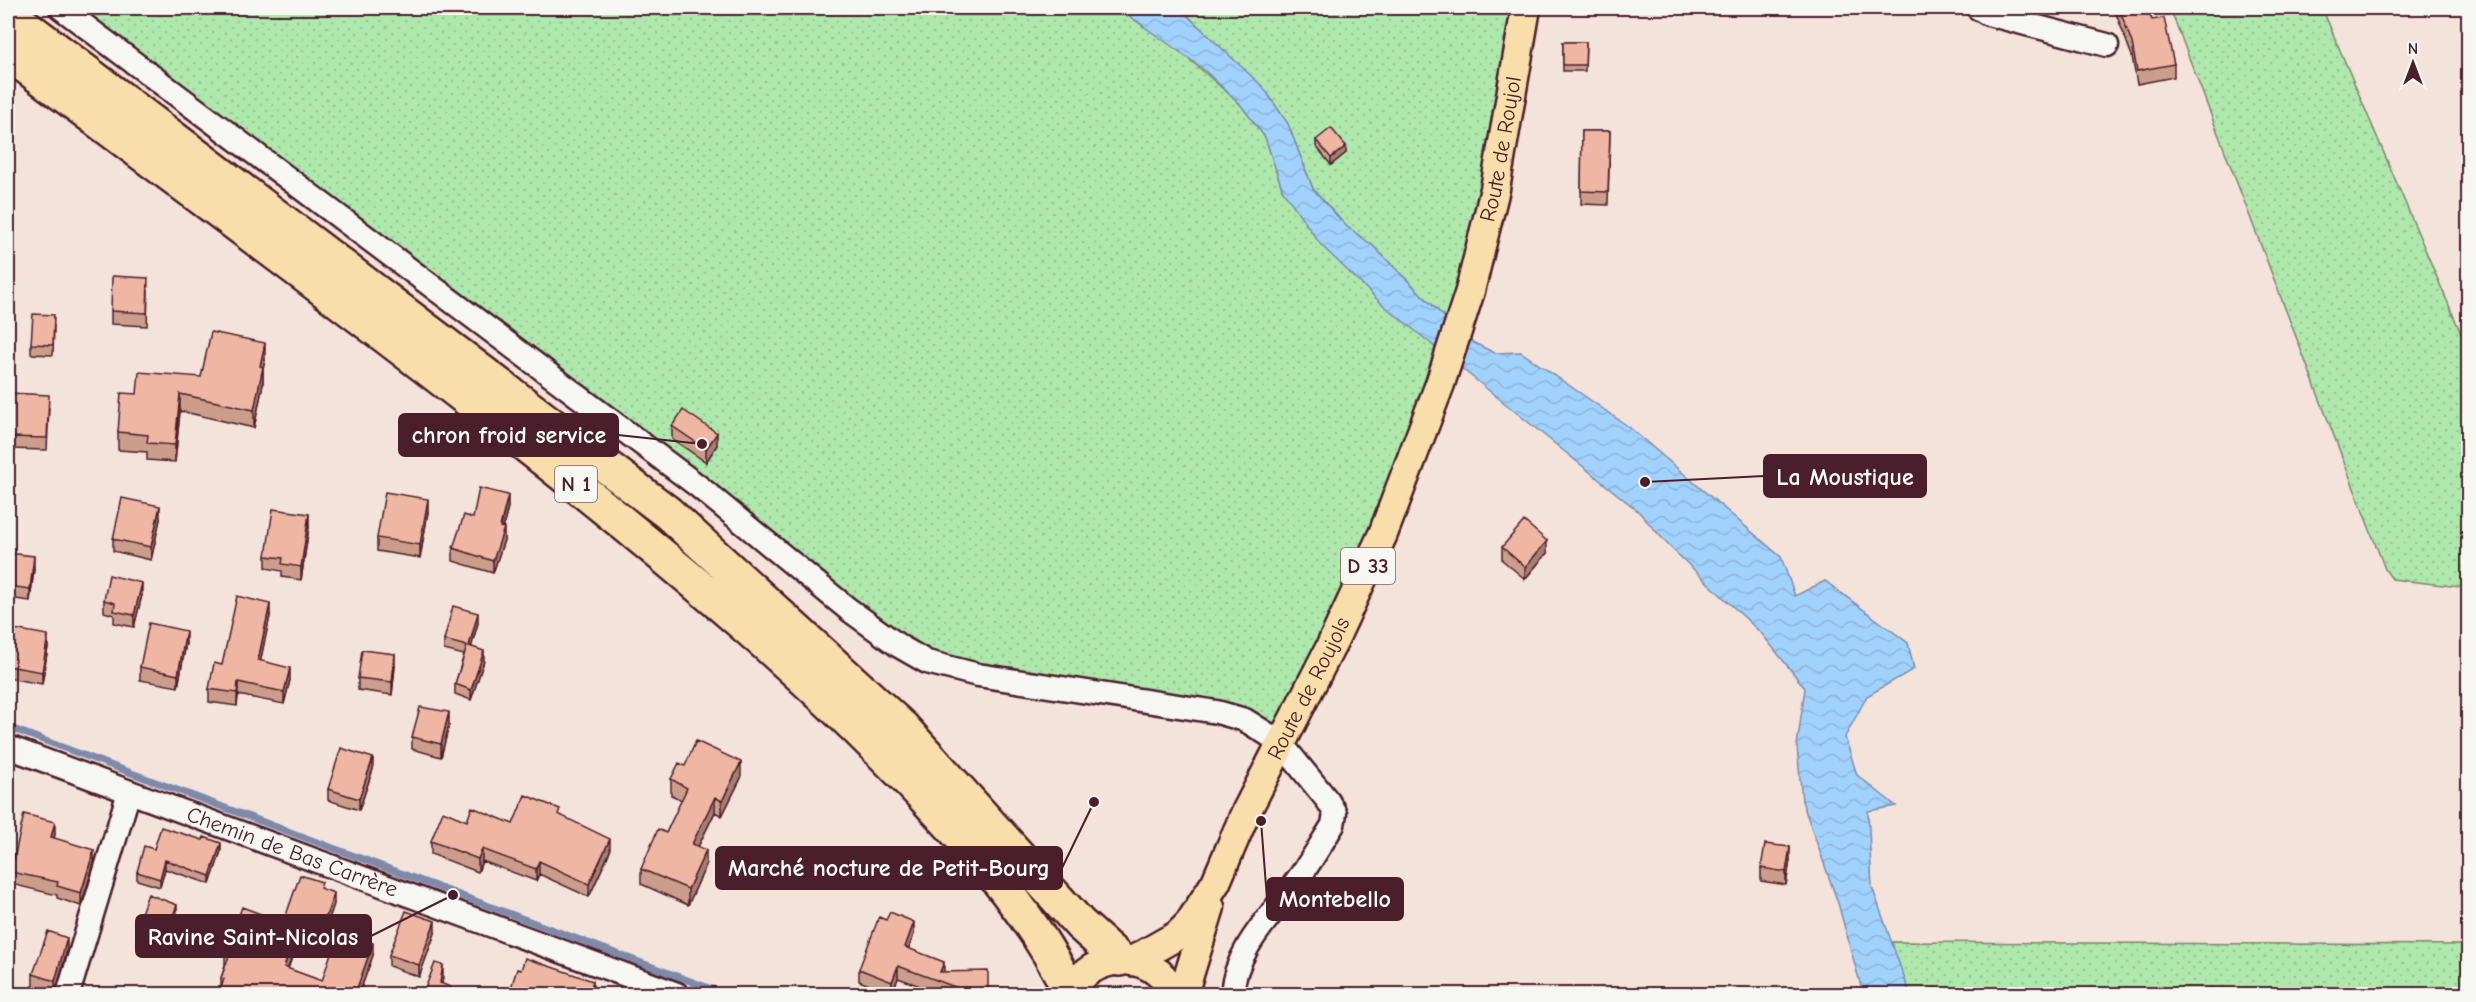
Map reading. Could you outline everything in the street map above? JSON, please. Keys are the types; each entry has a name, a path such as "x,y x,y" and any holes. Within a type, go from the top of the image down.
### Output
{"highway":[{"name":"N 1","path":"8,13 668,513 903,728 1080,924 1126,960"},
{"name":"N 1","path":"8,53 549,462 654,547 808,680 903,774 1012,894 1048,950 1070,993"}],"main road":[{"name":"Route de Roujol","path":"1470,291 1496,189 1526,8"},
{"name":"Route de Roujols","path":"1183,994 1216,882 1280,742 1329,648 1383,534 1440,384 1470,291"},
{"name":"Route de Roujols","path":"1126,960 1178,935 1189,924 1216,882"},
{"name":"N 1","path":"1070,993 1081,977 1095,966 1126,960 1155,970 1173,994"}],"street":[{"path":"61,8 688,479 848,609 899,646 927,662 978,675 1217,712 1245,720 1280,742 1328,801 1335,813 1333,825 1296,883 1267,917 1244,953 1233,980 1232,994"},
{"path":"1978,8 1988,14 2107,45"},
{"name":"Chemin de Bas Carrère","path":"8,747 677,994"},
{"path":"68,994 129,792"}],"green space":[{"path":"61,8 1101,8 1129,16 1178,49 1240,104 1265,137 1283,191 1447,360 1280,742 1268,734 927,662"},
{"path":"1180,8 1526,8 1448,321 1372,245 1346,226 1313,189 1288,124 1270,97"},
{"path":"2170,8 2322,8 2468,350 2468,588 2392,579 2385,569"},
{"path":"1890,942 2468,945 2468,994 1910,994"}],"water":[{"path":"1101,8 1179,8 1263,87 1288,124 1313,189 1346,226 1372,245 1438,311 1474,343 1495,353 1521,352 1629,427 1781,557 1795,596 1825,581 1908,643 1914,669 1867,696 1845,737 1857,775 1896,806 1868,811 1872,887 1910,994 1863,994 1838,903 1802,801 1797,746 1805,688 1762,634 1670,547 1638,511 1382,304 1321,245 1283,191 1265,137 1240,104 1201,67 1129,16"}],"building":[{"path":"2119,8 2147,8 2152,20 2164,18 2174,64 2137,71 2132,43"},
{"path":"1563,42 1586,42 1585,65 1563,65"},
{"path":"1331,128 1346,146 1331,158 1316,140"},
{"path":"1582,131 1610,131 1608,192 1581,191"},
{"path":"112,276 148,278 147,313 111,311"},
{"path":"33,314 54,315 53,345 31,344"},
{"path":"211,332 265,343 260,366 263,367 254,410 180,394 175,445 147,443 148,435 118,432 121,393 137,394 139,372 201,377"},
{"path":"9,393 49,395 47,438 8,437"},
{"path":"683,410 717,433 706,449 672,426"},
{"path":"479,488 508,495 500,527 504,528 493,561 453,548 464,515 473,518"},
{"path":"385,492 428,499 420,545 377,538"},
{"path":"122,498 160,506 151,547 113,539"},
{"path":"273,509 309,514 301,567 282,564 283,558 266,556"},
{"path":"1524,521 1547,541 1525,567 1502,547"},
{"path":"8,553 34,556 30,589 8,586"},
{"path":"109,575 142,583 134,615 114,611 115,603 104,600"},
{"path":"237,596 270,604 258,660 290,668 284,692 238,682 237,693 209,689 214,663 222,665"},
{"path":"453,606 478,613 469,646 484,651 471,690 455,684 467,646 444,640"},
{"path":"149,623 186,631 178,675 140,667"},
{"path":"8,628 48,635 42,672 8,666"},
{"path":"362,650 395,654 392,682 358,678"},
{"path":"420,707 449,712 441,744 412,737"},
{"path":"696,741 741,762 722,801 715,797 692,844 706,850 688,889 641,869 658,829 666,833 687,788 671,779 679,763 685,766"},
{"path":"341,748 373,758 359,799 328,789"},
{"path":"525,795 560,809 558,814 610,839 589,884 539,861 536,869 482,849 478,859 431,841 443,811 467,821 472,807 513,824"},
{"path":"24,814 55,822 51,837 94,850 81,893 57,886 58,882 11,872"},
{"path":"161,827 221,843 210,876 165,860 160,879 137,872 144,846 154,849"},
{"path":"1765,844 1790,847 1786,872 1761,868"},
{"path":"300,875 322,882 320,888 334,893 321,931 285,918"},
{"path":"148,894 177,905 166,934 137,924"},
{"path":"242,907 298,928 284,967 322,981 338,931 373,943 355,994 219,994 224,979 221,978 229,956 225,954"},
{"path":"406,911 435,921 419,965 389,955"},
{"path":"890,912 914,922 905,947 944,962 940,972 988,971 988,994 958,994 958,988 898,966 892,982 859,969 879,917 886,920"},
{"path":"48,931 67,938 55,981 33,974"},
{"path":"525,958 593,981 589,994 509,994 517,969 521,970"},
{"path":"435,963 443,965 440,983 451,987 450,991 459,994 423,994"}],"waterway":[{"path":"8,727 725,994"}],"place":[{"name":"chron froid service","path":"702,444"},
{"name":"La Moustique","path":"1645,482"},
{"name":"Marché nocture de Petit-Bourg","path":"1094,802"},
{"name":"Montebello","path":"1261,821"},
{"name":"Ravine Saint-Nicolas","path":"453,895"}]}
